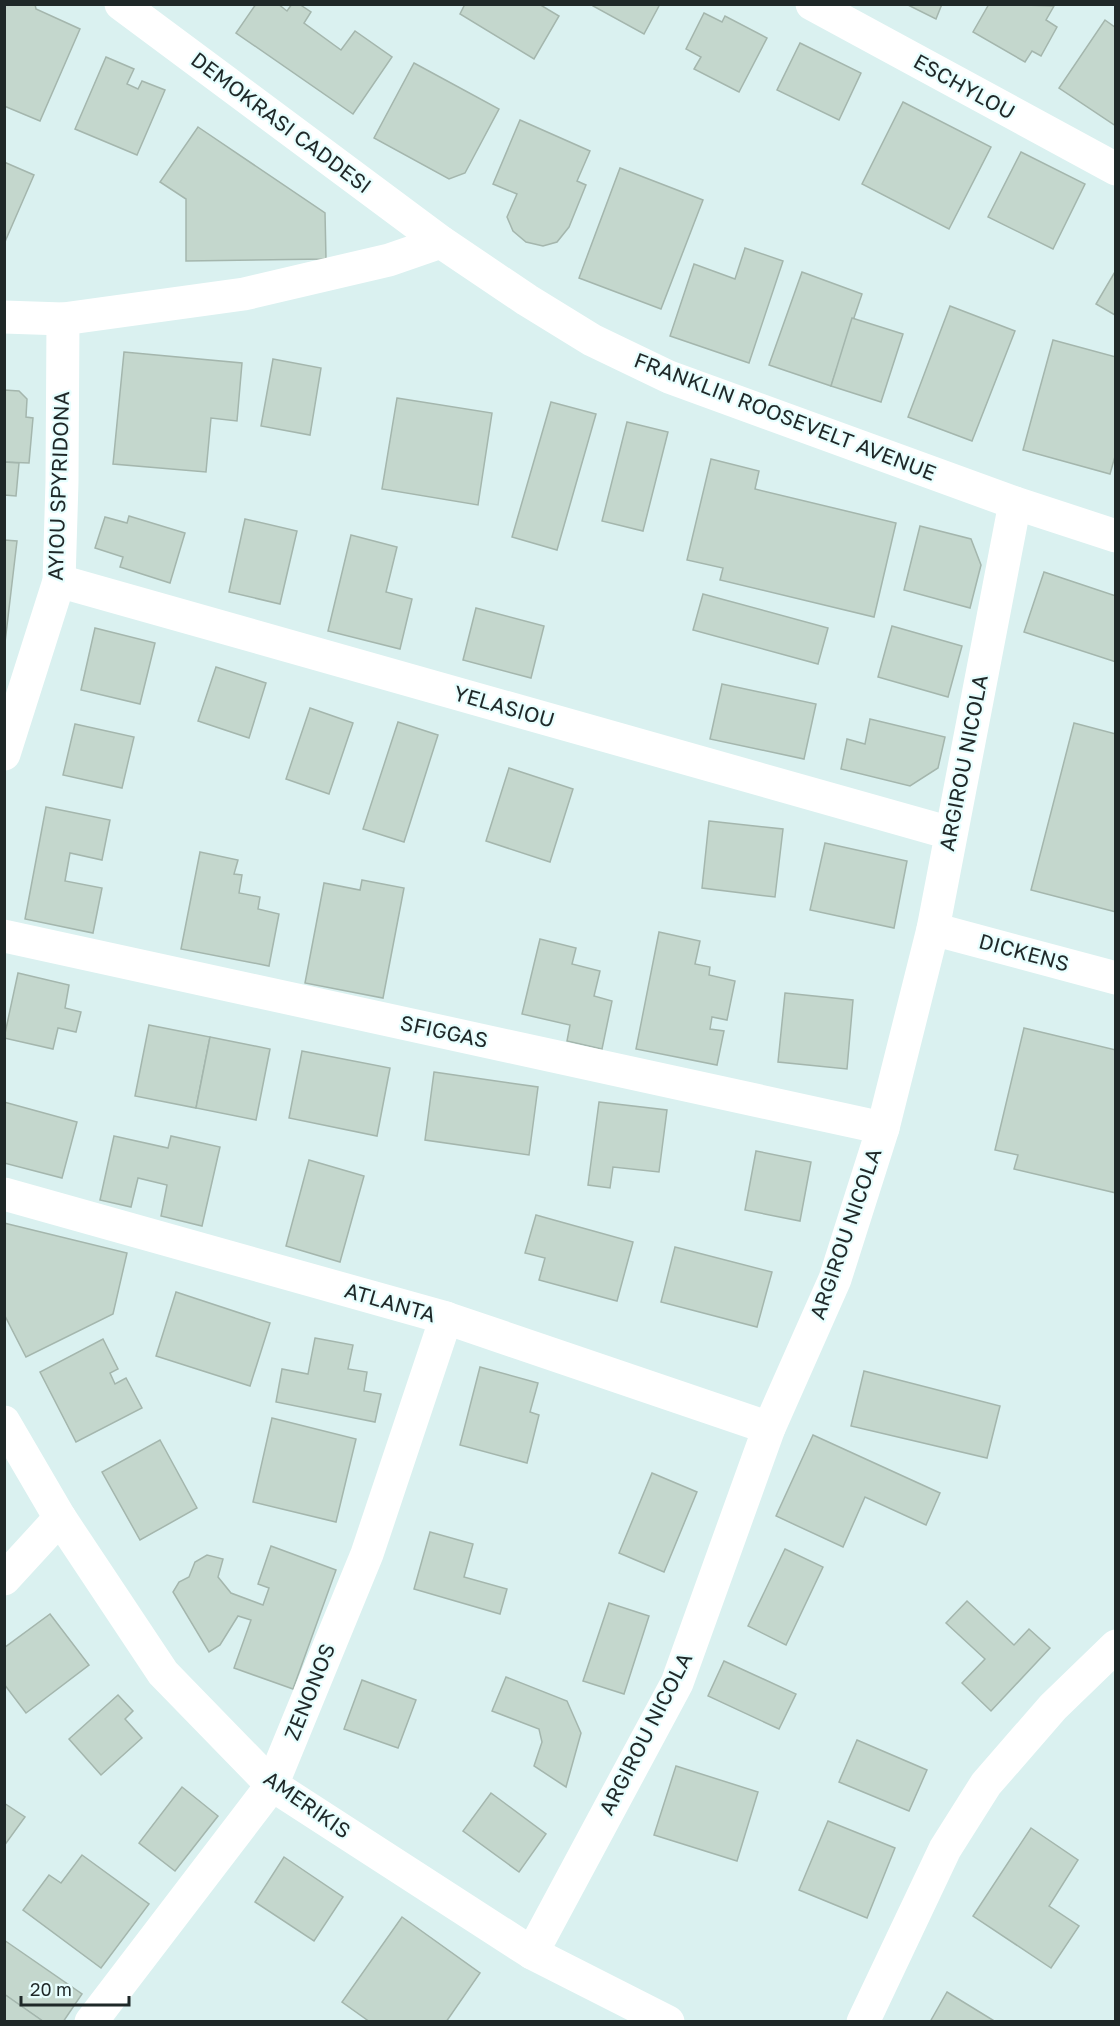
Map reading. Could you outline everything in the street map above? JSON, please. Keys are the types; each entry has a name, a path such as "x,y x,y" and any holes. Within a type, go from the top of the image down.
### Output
{"street":[{"name":"DEMOKRASI CADDESI","path":"121,4 441,242"},
{"name":"ESCHYLOU","path":"812,4 1116,169"},
{"path":"4,316 63,319 244,294 389,260 441,242"},
{"name":"FRANKLIN ROOSEVELT AVENUE","path":"441,242 527,300 592,340 669,377 1015,503 1116,536"},
{"name":"AYIOU SPYRIDONA","path":"4,754 10,712 59,581 63,319"},
{"name":"ARGIROU NICOLA","path":"532,1953 677,1683 770,1428 835,1279 883,1128 933,929 1015,503"},
{"name":"YELASIOU","path":"59,581 950,833"},
{"name":"DICKENS","path":"933,929 1116,978"},
{"name":"SFIGGAS","path":"4,936 883,1128"},
{"name":"ATLANTA","path":"4,1194 446,1318 770,1428"},
{"name":"ZENONOS","path":"91,2022 272,1785 367,1554 446,1318"},
{"name":"AMERIKIS","path":"4,1422 60,1518 163,1673 272,1785 532,1953 668,2022"},
{"path":"4,1579 60,1518"},
{"path":"863,2022 945,1849 986,1784 1053,1707 1116,1646"}],"building":[{"path":"4,4 35,4 36,9 80,29 40,121 4,106"},
{"path":"256,4 278,4 287,11 292,4 299,4 311,12 304,23 341,50 355,31 392,57 353,114 236,33"},
{"path":"465,4 539,4 559,16 534,59 460,14"},
{"path":"594,4 660,4 644,34 593,6"},
{"path":"906,4 942,4 936,19"},
{"path":"989,4 1054,6 1046,20 1057,27 1041,56 1032,51 1025,62 973,32"},
{"path":"704,13 722,22 725,16 767,38 739,92 694,69 701,57 686,49"},
{"path":"1105,20 1116,28 1116,126 1059,88"},
{"path":"800,43 861,73 839,120 777,90"},
{"path":"106,57 134,69 127,84 138,89 142,81 165,90 137,155 75,129"},
{"path":"414,63 499,109 465,173 449,179 374,138"},
{"path":"903,102 991,147 949,229 862,184"},
{"path":"520,120 590,151 577,181 586,185 569,227 557,242 543,246 526,242 513,231 507,217 517,194 493,184"},
{"path":"198,127 325,213 326,259 186,261 186,199 160,182"},
{"path":"1021,152 1085,184 1053,249 988,217"},
{"path":"4,162 34,175 4,244"},
{"path":"620,168 703,200 661,309 579,278"},
{"path":"745,248 783,261 749,363 670,336 694,264 735,279"},
{"path":"1116,270 1116,314 1115,315 1096,304"},
{"path":"802,272 862,294 831,386 769,365"},
{"path":"950,306 1015,331 972,441 908,417"},
{"path":"852,318 903,334 881,402 831,386"},
{"path":"1053,340 1116,357 1116,453 1110,474 1023,450"},
{"path":"124,352 242,363 237,421 211,418 206,472 113,464"},
{"path":"273,359 321,368 310,435 261,426"},
{"path":"4,390 19,391 27,399 26,417 33,418 29,463 4,462"},
{"path":"397,398 492,413 478,505 382,489"},
{"path":"551,402 596,414 557,550 512,537"},
{"path":"627,422 668,432 643,531 602,521"},
{"path":"711,459 759,471 755,489 896,523 874,617 720,580 723,568 687,560"},
{"path":"4,462 19,463 16,496 4,495"},
{"path":"129,516 185,533 170,583 120,567 123,557 95,548 105,517 127,523"},
{"path":"245,519 297,531 280,604 229,592"},
{"path":"920,526 971,539 981,565 970,608 904,590"},
{"path":"351,535 397,547 386,592 412,599 400,649 328,631"},
{"path":"4,540 17,541 4,651"},
{"path":"1044,572 1116,596 1116,662 1024,632"},
{"path":"703,594 828,628 818,664 693,630"},
{"path":"476,608 544,626 531,678 463,660"},
{"path":"892,626 962,646 948,697 878,677"},
{"path":"95,628 155,643 140,704 81,690"},
{"path":"216,667 266,683 249,738 198,721"},
{"path":"722,684 816,704 804,759 710,739"},
{"path":"310,708 353,723 329,794 286,779"},
{"path":"870,719 945,737 938,768 910,786 841,769 847,739 865,744"},
{"path":"398,722 438,735 404,842 363,829"},
{"path":"1074,723 1116,734 1116,912 1031,890"},
{"path":"75,724 134,737 122,788 63,775"},
{"path":"509,768 573,789 550,862 486,841"},
{"path":"46,807 110,820 102,860 70,853 65,881 102,888 93,933 25,919"},
{"path":"709,821 783,829 775,897 702,888"},
{"path":"825,843 907,861 894,928 810,910"},
{"path":"200,852 238,860 234,874 242,875 239,893 260,897 258,909 279,914 269,966 181,949"},
{"path":"362,880 404,888 383,998 305,983 324,883 360,890"},
{"path":"659,932 700,941 695,964 710,967 709,975 735,981 727,1020 712,1017 710,1029 724,1031 717,1065 636,1049"},
{"path":"540,939 576,948 572,964 600,971 594,996 612,1001 602,1049 567,1041 570,1025 522,1014"},
{"path":"18,973 69,985 65,1008 81,1012 76,1032 58,1028 53,1049 4,1038"},
{"path":"785,993 853,1000 847,1069 778,1062"},
{"path":"149,1025 210,1037 196,1108 135,1096"},
{"path":"1024,1028 1116,1050 1116,1193 1014,1169 1018,1155 995,1150"},
{"path":"210,1037 270,1049 256,1120 196,1108"},
{"path":"302,1051 390,1068 377,1136 289,1118"},
{"path":"434,1072 538,1087 529,1155 425,1140"},
{"path":"4,1102 77,1122 62,1178 4,1163"},
{"path":"599,1102 667,1110 659,1172 613,1167 610,1188 588,1185"},
{"path":"114,1136 168,1148 171,1136 220,1147 202,1226 161,1216 167,1185 138,1178 131,1207 100,1200"},
{"path":"756,1151 811,1162 800,1221 745,1210"},
{"path":"309,1160 364,1176 340,1262 286,1246"},
{"path":"536,1215 633,1242 617,1301 539,1280 545,1258 525,1253"},
{"path":"4,1223 127,1253 113,1314 26,1357 4,1314"},
{"path":"675,1247 772,1272 757,1327 661,1302"},
{"path":"176,1292 270,1323 250,1386 156,1356"},
{"path":"315,1338 353,1345 348,1369 367,1372 364,1391 381,1394 375,1422 276,1402 282,1369 308,1374"},
{"path":"103,1339 118,1369 110,1373 115,1384 126,1378 142,1408 76,1442 40,1372"},
{"path":"480,1367 538,1383 530,1412 539,1415 527,1463 460,1445"},
{"path":"864,1371 1000,1406 987,1458 851,1426"},
{"path":"272,1418 356,1439 336,1522 253,1502"},
{"path":"813,1435 940,1493 926,1525 865,1497 843,1547 776,1516"},
{"path":"160,1440 197,1508 140,1540 102,1472"},
{"path":"652,1473 697,1492 664,1572 619,1553"},
{"path":"430,1532 473,1544 464,1577 507,1589 500,1614 414,1589"},
{"path":"271,1546 336,1570 293,1689 234,1668 251,1620 238,1616 220,1645 209,1652 173,1592 179,1582 189,1577 195,1562 207,1555 223,1559 218,1577 231,1593 263,1605 269,1588 258,1584"},
{"path":"785,1549 823,1567 786,1645 748,1626"},
{"path":"967,1601 1014,1645 1029,1629 1050,1648 991,1711 962,1683 985,1659 946,1623"},
{"path":"609,1603 649,1616 624,1694 583,1681"},
{"path":"50,1614 89,1665 26,1713 4,1684 4,1648"},
{"path":"724,1661 796,1694 779,1729 708,1696"},
{"path":"506,1677 567,1701 581,1733 566,1787 534,1766 542,1742 539,1729 492,1711"},
{"path":"362,1680 416,1700 398,1748 344,1729"},
{"path":"118,1695 133,1711 125,1719 142,1738 101,1775 69,1739"},
{"path":"857,1740 927,1770 909,1811 839,1782"},
{"path":"676,1766 758,1792 737,1861 654,1835"},
{"path":"182,1787 218,1816 175,1871 139,1843"},
{"path":"491,1793 546,1834 519,1872 463,1831"},
{"path":"4,1803 25,1817 4,1846"},
{"path":"828,1821 895,1848 867,1918 799,1890"},
{"path":"1031,1828 1078,1860 1049,1906 1079,1926 1051,1968 973,1916"},
{"path":"82,1855 149,1904 101,1968 23,1910 49,1875 61,1883"},
{"path":"284,1857 343,1897 314,1941 255,1902"},
{"path":"402,1917 480,1973 446,2022 370,2022 342,2002"},
{"path":"4,1940 82,1994 63,2022 44,2022 4,1994"},
{"path":"947,1992 996,2022 930,2022"},
{"path":"4,1994 44,2022 4,2022"}]}
